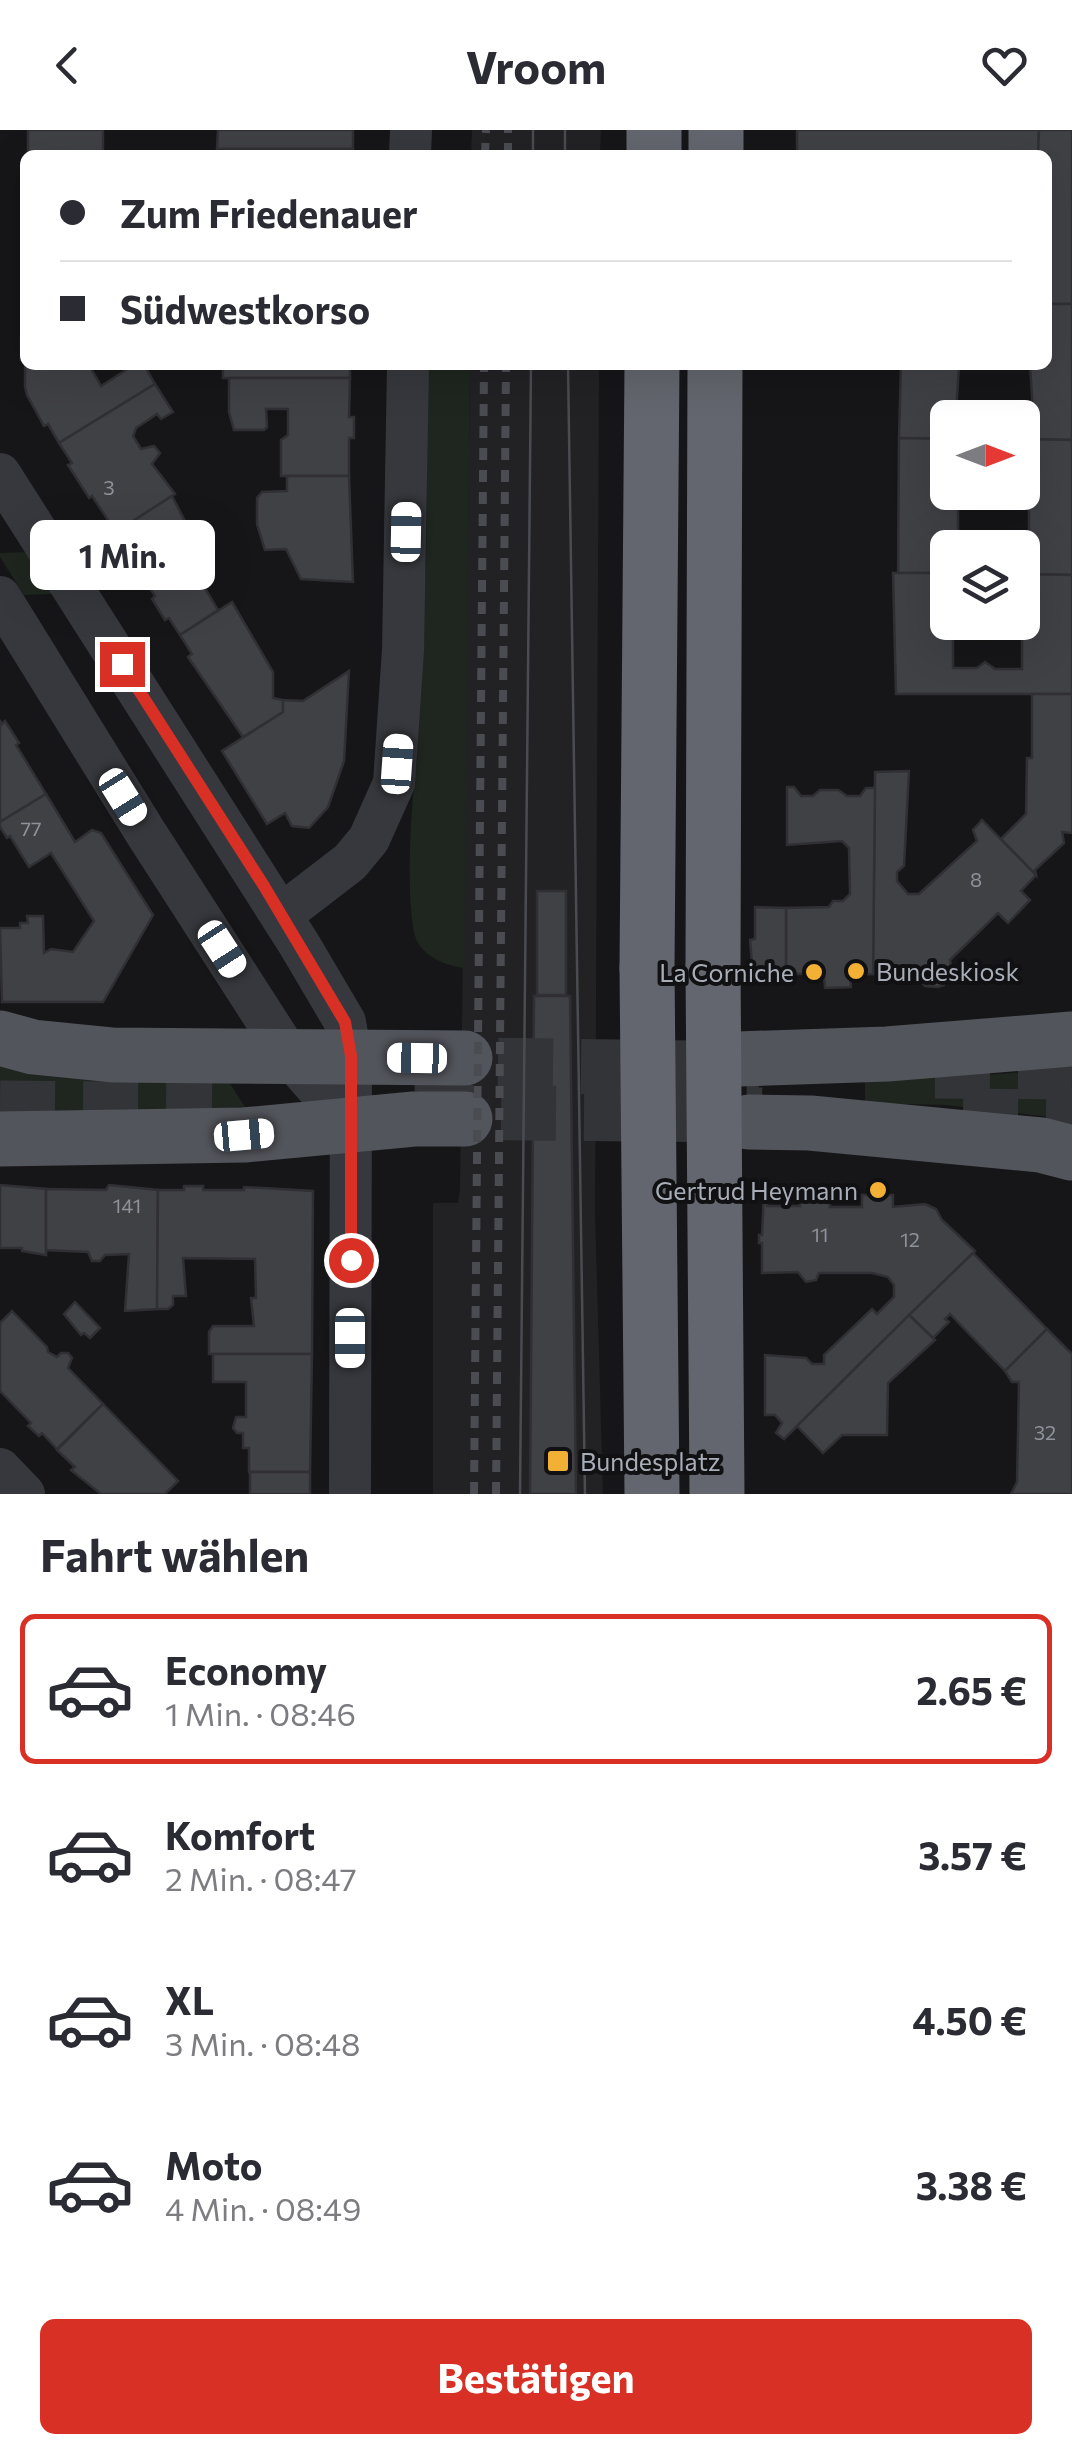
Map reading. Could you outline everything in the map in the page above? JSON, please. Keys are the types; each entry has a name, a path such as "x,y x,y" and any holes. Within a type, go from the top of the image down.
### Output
{"highway":[{"path":"652,370 648,968 652,1494"},
{"path":"715,370 713,968 717,1494"}],"main road":[{"path":"0,1038 33,1047 95,1054 465,1058"},
{"path":"738,1059 887,1054 1072,1039"},
{"path":"0,1139 244,1135 414,1119 465,1119"},
{"path":"748,1122 830,1125 1040,1146 1072,1153"}],"street":[{"path":"282,914 350,862 369,840 394,782 404,650 408,370"},
{"path":"0,474 282,914 345,1022 351,1056 350,1494"},
{"path":"0,597 290,1056 350,1125"},
{"path":"0,1469 24,1494"}],"shaded area":[{"path":"472,130 601,130 600,150 471,150"},
{"path":"428,370 470,370 464,968 439,961 422,949 411,910 411,832 426,561"},
{"path":"470,370 599,370 595,1213 603,1494 433,1494 433,1203 458,1203"},
{"path":"27,552 53,594 24,595 0,557 0,553"},
{"path":"0,1054 222,1071 248,1112 0,1120"},
{"path":"1051,1070 1050,1117 945,1105 865,1103 865,1078 945,1078"}],"building":[{"path":"28,130 103,130 103,150 28,150"},
{"path":"218,130 353,130 353,149 217,149"},
{"path":"797,130 1039,130 1038,150 797,150"},
{"path":"1039,130 1072,130 1072,304 1052,304 1052,150 1038,150"},
{"path":"225,149 353,149 353,150"},
{"path":"1052,304 1072,304 1072,440 1040,439 1040,400 1032,400 1030,370 1052,370"},
{"path":"25,370 92,370 101,386 126,370 147,370 155,384 59,443 48,424 44,426 25,387"},
{"path":"223,370 350,370 350,378 223,378"},
{"path":"901,370 959,370 957,400 930,400 930,439 899,438"},
{"path":"229,378 350,378 349,417 354,417 354,438 349,438 349,476 281,476 281,440 288,435 288,409 266,409 264,430 234,430 229,412"},
{"path":"155,384 173,412 161,419 157,414 136,428 133,436 141,449 154,446 160,453 152,464 175,494 116,532 92,496 89,498 59,443"},
{"path":"899,438 930,439 930,510 958,510 958,530 930,530 930,573 898,573"},
{"path":"1040,439 1072,440 1072,575 1040,574 1040,530 1029,530 1029,510 1040,510"},
{"path":"287,476 349,476 353,582 301,579 286,549 265,550 257,524 257,498 262,492 287,491"},
{"path":"172,496 203,556 201,561 208,571 200,580 218,610 180,635 169,618 165,620 138,569 133,570 116,532"},
{"path":"893,573 930,573 930,640 953,640 953,668 977,668 985,662 995,669 1022,669 1022,640 1040,640 1040,574 1072,575 1072,694 896,694"},
{"path":"232,602 273,672 273,698 283,700 283,712 243,737 188,657 192,654 180,635"},
{"path":"349,671 344,761 328,807 309,828 292,826 285,813 267,824 222,751 283,712 283,700 303,701"},
{"path":"1032,694 1072,694 1072,833 1062,832 1064,843 1035,870 1036,875 1001,839 1026,814 1027,758 1032,758"},
{"path":"0,721 5,721 19,743 16,745 46,794 0,822"},
{"path":"909,771 904,866 897,872 897,881 908,894 919,894 977,841 973,830 982,820 1036,875 1021,891 1030,900 1008,923 998,913 950,960 952,972 944,985 938,987 925,986 916,975 873,974 875,772"},
{"path":"787,787 794,787 801,796 838,790 847,796 860,796 866,788 875,788 873,974 850,975 851,987 825,988 824,974 786,974 786,908 829,907 850,894 849,848 842,841 787,845"},
{"path":"46,794 75,842 92,830 101,833 153,915 103,1002 2,1002 0,928 20,928 20,923 28,923 27,916 43,916 44,953 51,949 73,952 94,921 51,853 29,867 0,827 0,822"},
{"path":"537,891 566,891 566,995 537,995"},
{"path":"755,907 786,908 786,974 753,974 750,940 755,939"},
{"path":"534,996 570,996 576,1494 530,1494"},
{"path":"0,1185 46,1189 46,1255 22,1248 0,1248"},
{"path":"109,1185 158,1190 157,1309 125,1311 129,1254 105,1255 100,1261 92,1261 88,1252 46,1250 46,1189 106,1190"},
{"path":"184,1186 203,1186 203,1190 244,1187 313,1191 312,1354 209,1354 209,1332 213,1326 254,1326 251,1298 256,1298 255,1259 183,1258 186,1296 173,1296 173,1305 157,1309 158,1190 184,1190"},
{"path":"764,1194 767,1206 800,1206 800,1197 829,1196 830,1207 862,1207 862,1195 893,1195 893,1207 925,1204 936,1209 942,1220 975,1251 784,1439 776,1433 782,1423 775,1415 765,1415 765,1355 806,1358 812,1364 824,1364 824,1355 872,1309 877,1314 894,1297 894,1285 888,1277 872,1273 819,1273 816,1280 806,1282 798,1272 762,1273 759,1235"},
{"path":"973,1253 1047,1329 1005,1371 950,1314 945,1319 949,1322 933,1338 909,1315"},
{"path":"75,1302 100,1328 90,1338 81,1335 64,1314"},
{"path":"12,1311 48,1352 57,1357 68,1353 72,1358 68,1368 103,1404 57,1449 42,1433 39,1436 28,1426 31,1423 0,1391 0,1323"},
{"path":"909,1315 935,1340 888,1383 887,1435 842,1435 823,1453 797,1426"},
{"path":"1047,1329 1072,1354 1072,1494 1011,1494 1017,1482 1019,1382 1012,1382 1005,1371"},
{"path":"213,1354 312,1354 310,1472 249,1472 249,1448 243,1448 243,1433 233,1428 236,1417 246,1417 246,1382 213,1382"},
{"path":"103,1404 178,1481 165,1494 101,1494 71,1470 75,1467 57,1450"},
{"path":"250,1472 310,1472 310,1494 250,1494"}],"tunnel":[{"path":"415,1064 759,1069"},
{"path":"935,1071 1072,1072"},
{"path":"0,1108 212,1110"},
{"path":"418,1112 762,1115"},
{"path":"963,1116 1072,1117"}],"tram line":[{"path":"533,130 533,150"},
{"path":"565,130 565,150"},
{"path":"520,1494 531,370"},
{"path":"568,370 585,1494"}],"railway":[{"path":"485,150 486,130"},
{"path":"508,130 508,150"},
{"path":"474,1494 484,370"},
{"path":"496,1494 506,370"}],"place":[{"name":"Bundeskiosk","path":"856,971"},
{"name":"La Corniche","path":"814,972"},
{"name":"Gertrud Heymann","path":"878,1190"},
{"name":"Bundesplatz","path":"558,1461"}],"route":[{"path":"122,664 264,886 345,1022 351,1056 351,1260"}]}
